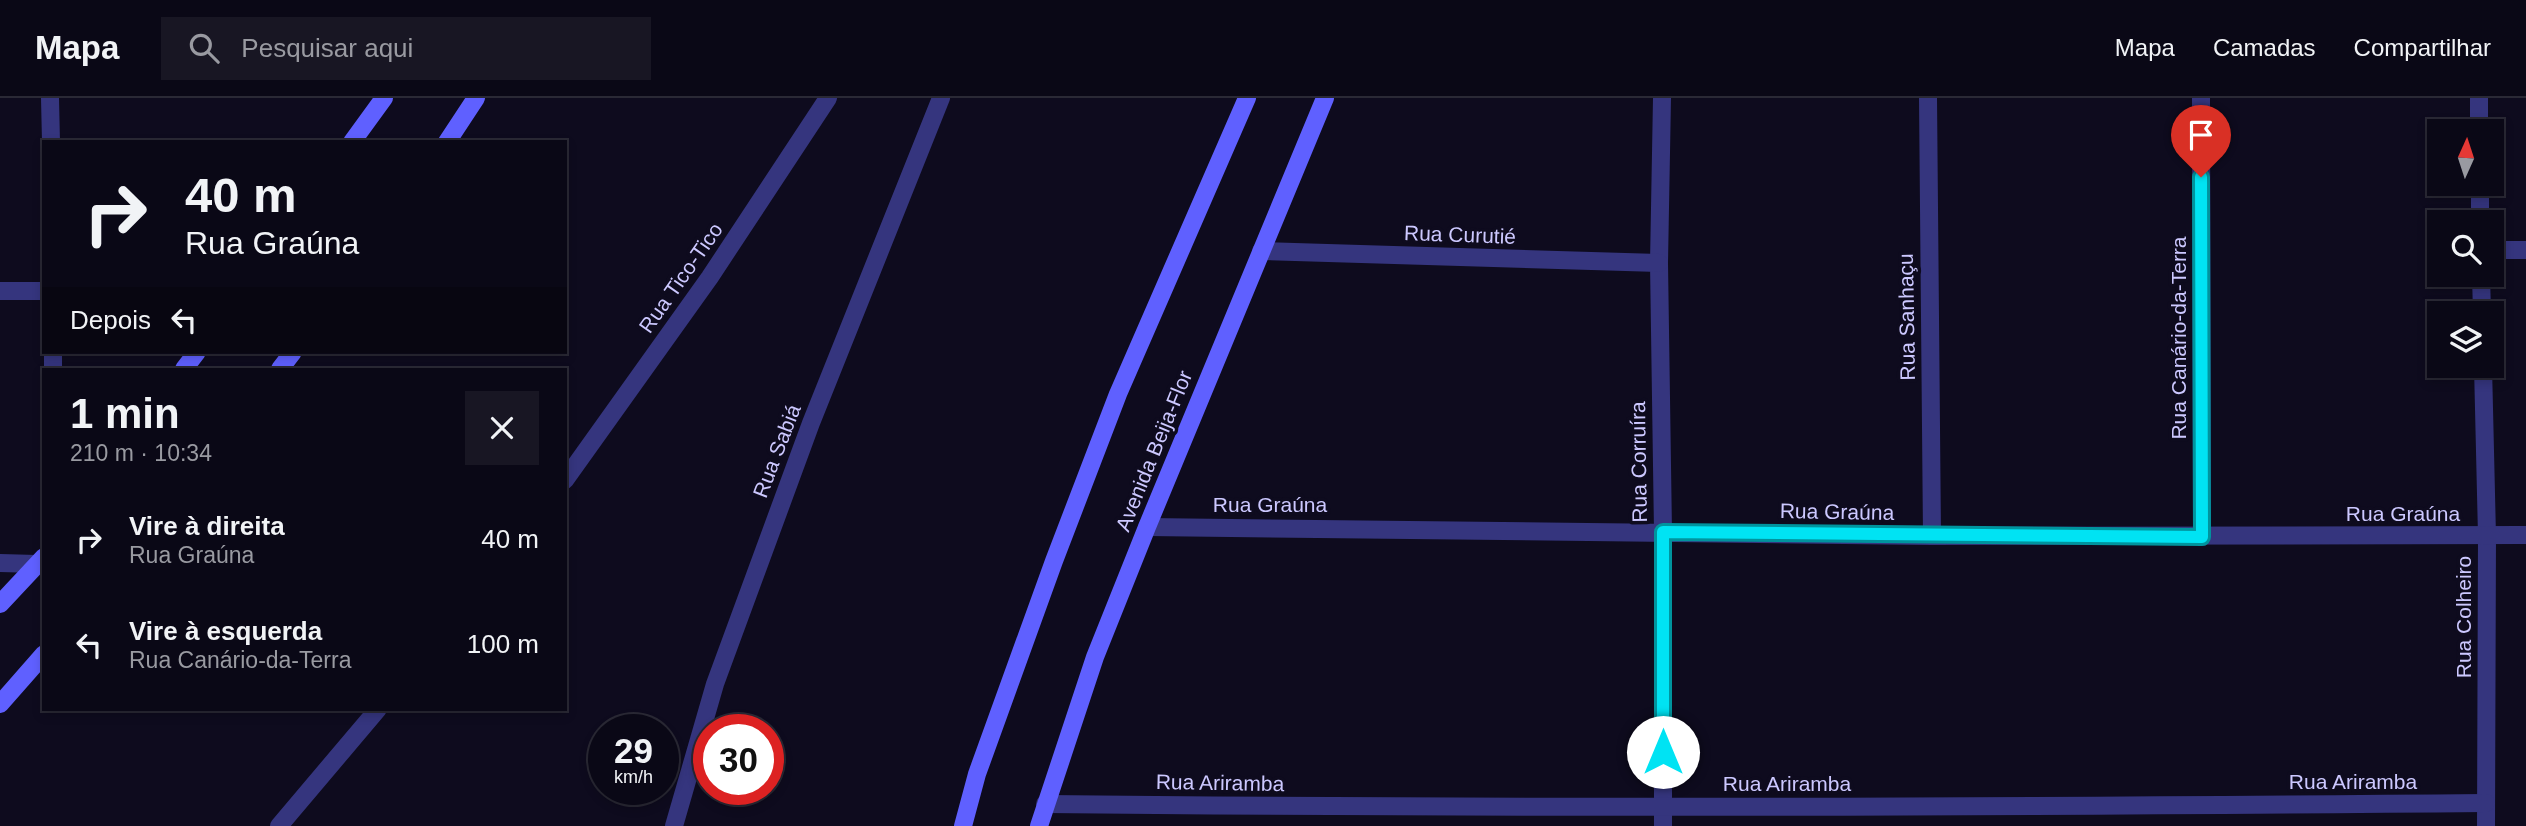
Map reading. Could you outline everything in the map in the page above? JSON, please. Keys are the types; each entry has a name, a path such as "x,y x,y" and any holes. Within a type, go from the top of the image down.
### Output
{"street":[{"path":"50,98 51,140"},
{"path":"353,140 384,98"},
{"path":"448,140 476,98"},
{"name":"Rua Tico-Tico","path":"567,477 710,277 828,98"},
{"name":"Rua Sabiá","path":"674,826 715,684 811,423 942,98"},
{"path":"963,826 977,774 1113,407 1247,98"},
{"name":"Avenida Beija-Flor","path":"1039,826 1095,657 1325,98"},
{"name":"Rua Corruíra","path":"1662,98 1658,263 1663,532 1664,826"},
{"name":"Rua Sanhaçu","path":"1928,98 1932,536"},
{"name":"Rua Canário-da-Terra","path":"2201,98 2202,537"},
{"path":"2479,98 2479,119"},
{"path":"2504,250 2526,250"},
{"name":"Rua Curutié","path":"1261,251 1658,263"},
{"path":"0,291 42,291"},
{"path":"185,368 195,354"},
{"path":"281,368 291,354"},
{"name":"Rua Colheiro","path":"2483,378 2487,536 2486,826"},
{"name":"Rua Graúna","path":"1147,527 1932,536 2526,535"},
{"path":"0,563 41,560"},
{"path":"0,604 41,560"},
{"path":"0,704 42,656"},
{"path":"279,826 376,711"},
{"name":"Rua Ariramba","path":"1045,804 1663,807 2486,803"}],"route":[{"path":"1663,752 1663,532 2202,537 2201,177"}]}
